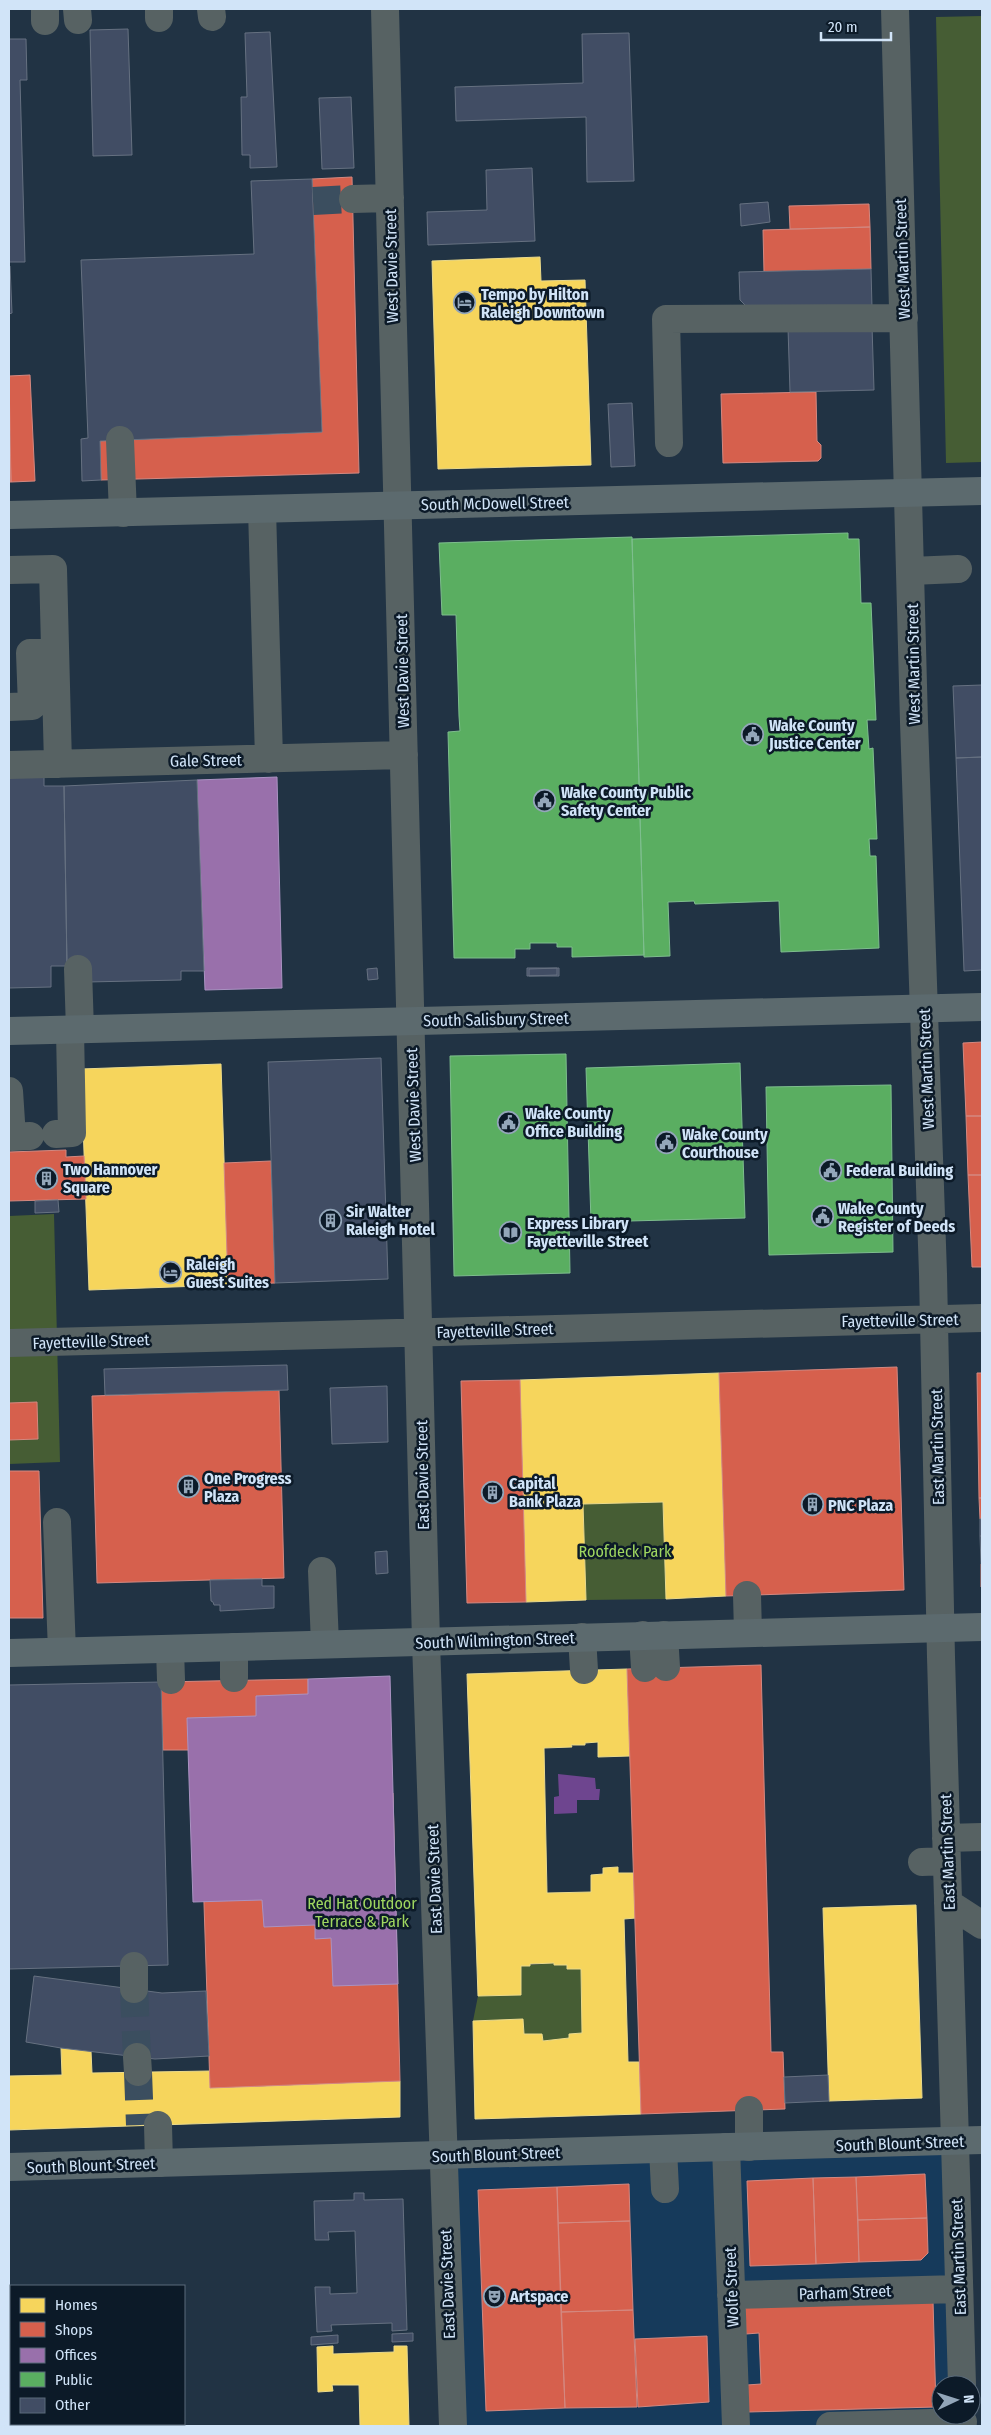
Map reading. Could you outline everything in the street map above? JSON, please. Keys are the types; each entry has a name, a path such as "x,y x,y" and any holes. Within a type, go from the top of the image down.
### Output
{"main road":[{"name":"South McDowell Street","path":"9,516 982,491"},
{"name":"South Salisbury Street","path":"9,1032 982,1007"},
{"name":"South Wilmington Street","path":"9,1653 982,1627"},
{"name":"South Blount Street","path":"9,2167 982,2140"}],"street":[{"name":"West Davie Street","path":"385,9 419,1332"},
{"name":"West Martin Street","path":"895,9 934,1319"},
{"path":"353,199 390,198"},
{"path":"669,443 666,319 904,318"},
{"path":"120,440 122,513"},
{"path":"262,509 270,759"},
{"path":"9,570 53,569 58,764"},
{"path":"911,571 958,569"},
{"path":"9,707 32,706 30,653 54,652"},
{"name":"Gale Street","path":"9,765 404,756"},
{"path":"9,1091 12,1136 72,1133 74,1030 78,969"},
{"name":"Fayetteville Street","path":"9,1343 982,1318"},
{"name":"East Martin Street","path":"934,1319 941,1628 938,1854 948,1903 962,2375"},
{"name":"East Davie Street","path":"419,1332 426,1642 442,2155 453,2426"},
{"path":"57,1522 62,1651"},
{"path":"322,1571 325,1644"},
{"path":"747,1595 748,1633"},
{"path":"654,1635 656,1668"},
{"path":"582,1637 584,1670"},
{"path":"231,1647 232,1678"},
{"path":"170,1649 171,1680"},
{"path":"938,1854 982,1837"},
{"path":"948,1903 982,1902"},
{"path":"948,1903 982,1925"},
{"name":"Wolfe Street","path":"736,2426 731,2295 738,2147 749,2110"},
{"path":"149,2125 150,2163"},
{"path":"663,2149 665,2188"},
{"name":"Parham Street","path":"731,2295 959,2289"},
{"path":"830,2426 931,2422"}],"shaded area":[{"path":"558,1774 595,1778 596,1789 600,1789 599,1800 577,1800 577,1813 554,1814 554,1797 559,1796"},
{"path":"955,2141 961,2375 931,2375 931,2425 962,2426 452,2426 442,2155"}],"green space":[{"path":"982,16 982,462 946,463 936,17"},
{"path":"54,1214 60,1462 9,1464 9,1216"},
{"name":"Roofdeck Park","path":"663,1502 666,1599 586,1600 583,1504"},
{"path":"554,1963 554,1965 567,1965 567,1969 581,1969 582,2033 569,2034 569,2038 543,2041 542,2034 524,2034 523,2019 473,2021 478,1996 521,1995 521,1966"}],"building: Homes":[{"path":"540,257 541,281 585,280 591,465 438,469 432,261"},
{"path":"221,1064 228,1285 89,1290 81,1069"},
{"path":"719,1373 726,1596 666,1599 663,1502 583,1504 586,1600 526,1602 520,1380"},
{"path":"627,1669 630,1756 598,1757 598,1742 585,1743 585,1745 571,1745 572,1747 544,1748 547,1893 591,1892 591,1875 603,1874 603,1868 618,1867 618,1873 635,1873 636,1918 624,1919 628,2062 639,2062 641,2114 475,2119 473,2021 523,2019 524,2034 542,2034 543,2041 569,2038 569,2034 582,2033 581,1969 567,1969 567,1965 554,1965 554,1963 521,1966 521,1995 478,1996 467,1674"},
{"path":"916,1905 922,2098 829,2101 823,1908"},
{"path":"61,2048 91,2051 92,2073 210,2071 210,2088 400,2081 400,2117 9,2130 9,2076 62,2075"},
{"path":"333,2346 333,2354 394,2352 394,2346 407,2346 409,2426 360,2426 359,2385 332,2385 333,2391 318,2392 317,2347"}],"building: Shops":[{"path":"352,177 359,473 101,480 100,441 322,432 312,179"},
{"path":"869,204 870,227 790,229 789,206"},
{"path":"870,227 871,269 764,272 763,230"},
{"path":"30,375 35,481 11,482 9,376"},
{"path":"816,392 817,441 821,445 821,458 818,461 723,463 721,394"},
{"path":"9,418 11,482 9,482"},
{"path":"982,1042 982,1116 966,1116 963,1043"},
{"path":"966,1116 982,1116 982,1175 968,1175"},
{"name":"Two Hannover Square","path":"66,1150 66,1157 84,1156 86,1199 9,1201 9,1152"},
{"path":"271,1161 275,1283 228,1285 224,1163"},
{"path":"968,1175 982,1175 982,1267 972,1267"},
{"name":"PNC Plaza","path":"897,1367 904,1590 726,1596 719,1373"},
{"path":"977,1373 982,1373 982,1498 979,1498"},
{"name":"Capital Bank Plaza","path":"520,1380 526,1602 467,1603 461,1381"},
{"name":"One Progress Plaza","path":"279,1390 284,1578 97,1583 92,1396"},
{"path":"37,1402 38,1439 9,1440 9,1403"},
{"path":"9,1471 39,1471 43,1618 9,1618"},
{"path":"979,1498 982,1498 982,1519 980,1519"},
{"path":"982,1564 982,1587 981,1587"},
{"path":"761,1665 771,2052 783,2052 785,2109 641,2114 627,1669"},
{"path":"308,1679 311,1794 393,1793 400,2081 210,2088 199,1750 163,1750 161,1682"},
{"path":"925,2174 927,2218 858,2220 856,2177"},
{"path":"856,2177 859,2262 816,2264 813,2178"},
{"path":"813,2178 816,2264 750,2266 747,2181"},
{"path":"629,2184 630,2221 558,2223 557,2187"},
{"path":"557,2187 565,2408 486,2411 478,2190"},
{"path":"927,2218 928,2253 921,2260 859,2262 858,2220"},
{"path":"630,2221 633,2310 561,2312 558,2223"},
{"path":"933,2301 935,2375 931,2375 931,2407 748,2412 747,2385 761,2384 759,2333 746,2334 745,2306"},
{"path":"633,2310 637,2407 565,2408 561,2312"},
{"path":"707,2336 709,2402 638,2407 635,2339"}],"building: Offices":[{"path":"277,777 282,988 205,990 197,780"},
{"path":"390,1676 398,1984 333,1986 331,1938 315,1939 315,1925 264,1927 262,1900 193,1902 187,1718 256,1716 256,1696 308,1694 308,1679"},
{"path":"9,2387 10,2387 10,2419"}],"building: Public":[{"name":"Wake County Justice Center","path":"848,533 848,539 859,539 861,603 871,603 876,720 867,720 869,749 873,748 877,839 869,839 870,856 876,856 879,948 781,952 779,901 695,904 694,901 668,902 670,956 644,957 632,539"},
{"name":"Wake County Public Safety Center","path":"632,537 644,955 572,957 572,947 557,947 557,943 530,943 530,949 515,949 515,958 454,958 448,732 460,731 456,615 442,615 439,543"},
{"name":"Wake County Office Building","path":"566,1054 570,1273 454,1276 450,1056"},
{"name":"Wake County Courthouse","path":"740,1063 745,1218 591,1222 586,1068"},
{"name":"Federal Building","path":"891,1085 893,1252 769,1255 766,1087"}],"building: Other":[{"path":"128,29 132,155 93,156 90,30"},
{"path":"270,32 277,167 250,168 250,155 242,155 241,97 247,97 245,33"},
{"path":"629,33 634,181 587,182 586,117 456,121 455,87 583,83 582,34"},
{"path":"9,39 26,39 27,80 20,80 25,262 9,262"},
{"path":"351,97 354,168 322,169 319,98"},
{"path":"532,168 535,241 428,245 427,212 487,210 486,170"},
{"path":"312,179 322,432 100,441 101,480 82,481 81,439 88,438 81,260 254,254 251,181"},
{"path":"768,202 770,222 741,226 740,204"},
{"path":"9,267 12,313 9,314"},
{"path":"871,269 872,308 751,311 740,300 739,272"},
{"path":"872,326 874,390 790,392 788,328"},
{"path":"632,403 635,466 611,467 608,404"},
{"path":"982,685 982,757 956,758 953,686"},
{"path":"982,757 982,970 964,971 956,758"},
{"path":"44,774 44,786 64,786 67,966 51,966 51,987 9,988 9,775"},
{"path":"197,780 204,971 181,971 181,980 87,982 67,966 64,786"},
{"path":"377,968 378,979 368,980 367,969"},
{"path":"527,968 557,968 557,975 527,976"},
{"path":"559,968 559,976 529,976 529,969"},
{"name":"Sir Walter Raleigh Hotel","path":"381,1058 388,1279 275,1283 268,1062"},
{"path":"58,1200 59,1212 35,1213 35,1201"},
{"path":"287,1365 288,1390 105,1395 104,1369"},
{"path":"387,1386 388,1442 332,1444 330,1388"},
{"path":"980,1519 982,1519 982,1536 980,1536"},
{"path":"980,1536 982,1536 982,1564 981,1564"},
{"path":"387,1551 388,1573 376,1574 375,1552"},
{"path":"262,1579 262,1586 274,1586 274,1608 220,1611 220,1605 214,1605 211,1601 210,1580"},
{"path":"161,1682 168,1965 9,1969 9,1685"},
{"path":"34,1976 162,1993 206,1991 209,2056 155,2059 26,2042"},
{"path":"828,2075 829,2101 785,2103 784,2077"},
{"path":"354,2193 364,2193 364,2200 403,2199 407,2330 392,2331 392,2323 331,2325 332,2331 317,2332 315,2287 330,2287 330,2294 357,2293 355,2231 328,2232 329,2240 315,2240 314,2201 354,2200"},
{"path":"413,2333 413,2341 392,2342 392,2334"},
{"path":"338,2335 338,2343 311,2345 311,2337"}],"tunnel":[{"path":"313,201 353,199"},
{"path":"134,1989 137,2057"},
{"path":"138,2072 140,2125"}],"place":[{"name":"Tempo by Hilton Raleigh Downtown","path":"465,303"},
{"name":"Wake County Justice Center","path":"753,734"},
{"name":"Wake County Public Safety Center","path":"545,801"},
{"name":"Wake County Office Building","path":"509,1122"},
{"name":"Wake County Courthouse","path":"666,1143"},
{"name":"Federal Building","path":"830,1170"},
{"name":"Two Hannover Square","path":"47,1178"},
{"name":"Wake County Register of Deeds","path":"822,1217"},
{"name":"Sir Walter Raleigh Hotel","path":"330,1220"},
{"name":"Express Library Fayetteville Street","path":"511,1232"},
{"name":"Raleigh Guest Suites","path":"170,1273"},
{"name":"One Progress Plaza","path":"188,1487"},
{"name":"Capital Bank Plaza","path":"493,1492"},
{"name":"PNC Plaza","path":"812,1505"},
{"name":"Artspace","path":"494,2296"}],"park label":[{"name":"Red Hat Outdoor Terrace & Park","path":"362,1912"}]}
